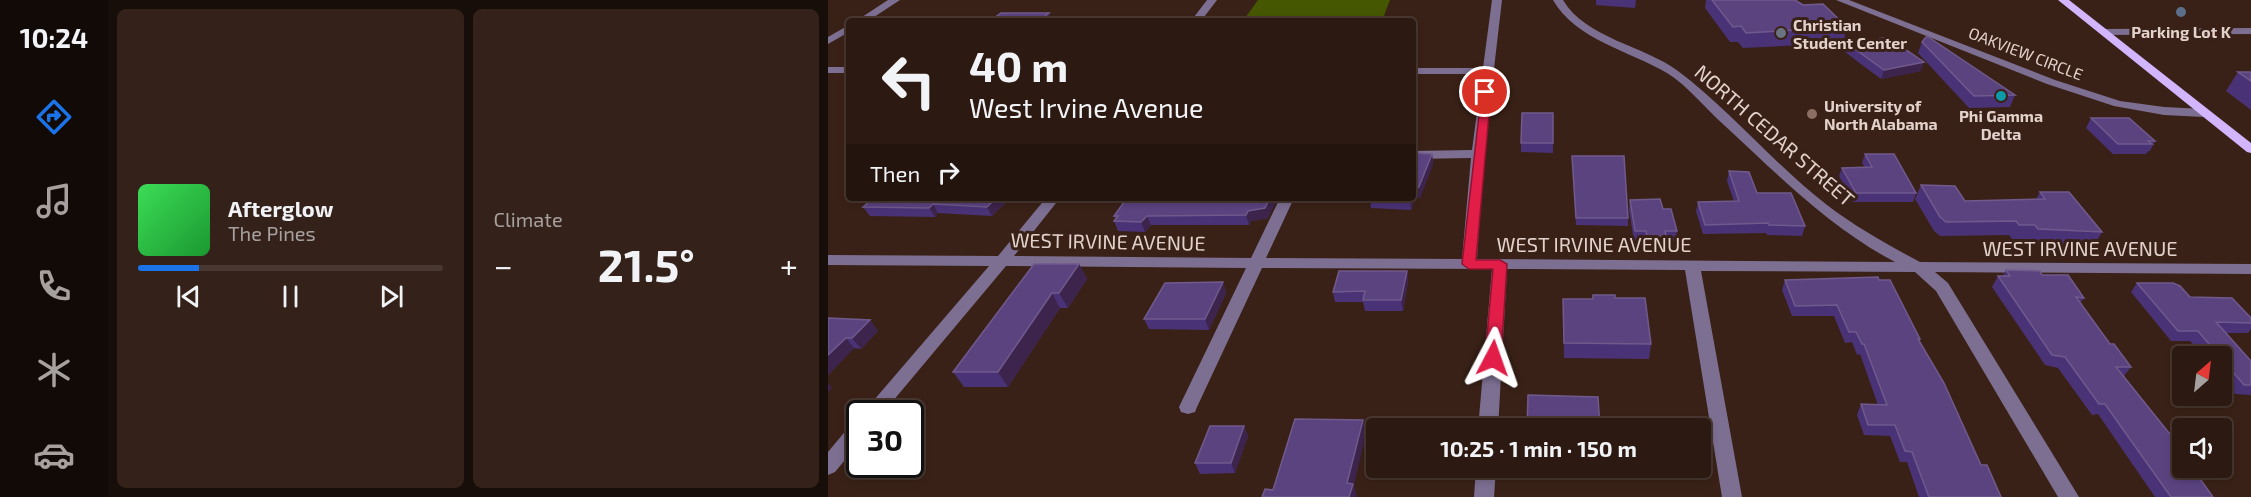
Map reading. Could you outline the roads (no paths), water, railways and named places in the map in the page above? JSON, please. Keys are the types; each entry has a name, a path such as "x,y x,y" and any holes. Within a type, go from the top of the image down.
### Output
{"main road":[{"path":"2064,0 2251,149"}],"street":[{"path":"866,18 895,0"},
{"path":"1199,18 1212,0"},
{"path":"1469,264 1478,154 1497,0"},
{"name":"NORTH CEDAR STREET","path":"1558,0 1558,4 1570,18 1590,31 1646,56 1673,72 1822,208 1880,248 1920,268 1942,287 2069,497"},
{"name":"OAKVIEW CIRCLE","path":"1841,0 2051,82 2118,104 2164,111 2204,112"},
{"path":"828,41 846,30"},
{"path":"2104,32 2251,32"},
{"path":"828,70 846,70"},
{"path":"1416,71 1488,71"},
{"path":"1416,155 1478,154"},
{"path":"883,400 1051,201"},
{"path":"1188,407 1254,263 1285,201"},
{"name":"WEST IRVINE AVENUE","path":"828,260 2251,269"},
{"path":"1489,418 1500,264"},
{"path":"1692,265 1732,497"},
{"path":"828,466 846,445"},
{"path":"1484,497 1485,478"}],"place":[{"name":"Parking Lot K","path":"2181,12"},
{"name":"Christian Student Center","path":"1781,33"},
{"name":"Phi Gamma Delta","path":"2001,96"},
{"name":"University of North Alabama","path":"1812,114"}]}
